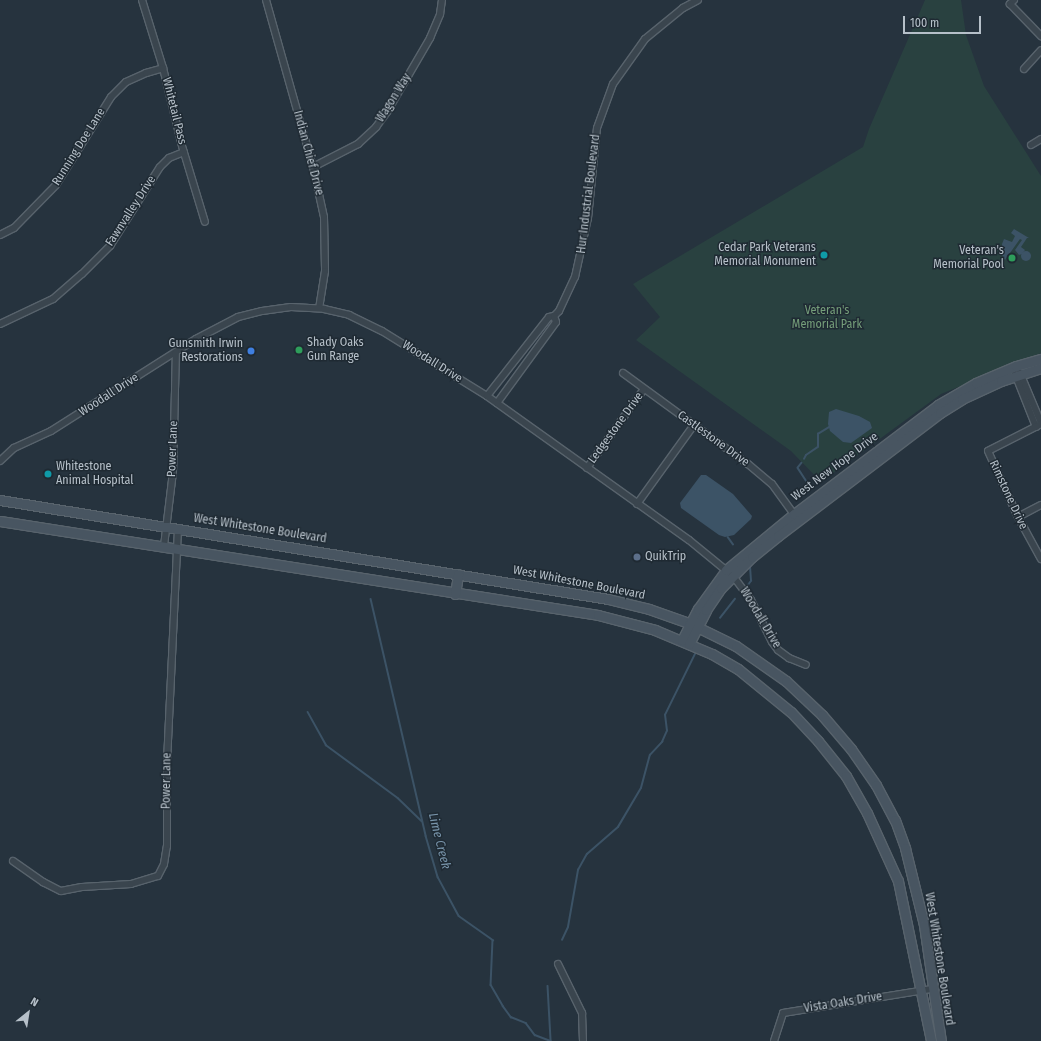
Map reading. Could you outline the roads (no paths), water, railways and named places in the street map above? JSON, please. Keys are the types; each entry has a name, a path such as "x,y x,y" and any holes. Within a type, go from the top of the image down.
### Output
{"main road":[{"name":"West New Hope Drive","path":"729,573 940,413 962,399 1041,359"},
{"name":"West New Hope Drive","path":"686,642 707,594 794,514 938,405 976,384 1017,372 1041,368"},
{"name":"West Whitestone Boulevard","path":"0,500 608,599 649,609 694,625 736,646 767,666 800,693 822,715 851,749 876,785 895,820 908,861 924,925 932,989 941,1041"},
{"name":"West Whitestone Boulevard","path":"0,521 177,548 455,594 598,615 631,622 686,642 738,669 791,712 813,735 846,776 867,813 898,881 930,1041"},
{"path":"455,594 458,574"}],"street":[{"name":"Whitetail Pass","path":"142,0 163,68 184,152 205,222"},
{"name":"Indian Chief Drive","path":"266,0 313,167 324,217 325,272 319,308"},
{"name":"Wagon Way","path":"313,167 358,144 376,127 387,112 430,38 440,14 442,0"},
{"name":"Hur Industrial Boulevard","path":"487,396 549,317 554,316 566,298 575,277 588,218 597,128 613,84 645,39 683,8 698,0"},
{"path":"1012,2 1041,36"},
{"path":"1024,69 1041,50"},
{"name":"Running Doe Lane","path":"0,235 14,228 56,185 116,92 126,82 146,73 163,68"},
{"path":"1030,145 1041,139"},
{"name":"Fawnvalley Drive","path":"0,324 53,299 82,274 110,246 160,167 169,158 184,152"},
{"name":"Woodall Drive","path":"0,461 14,448 51,431 201,336 238,317 262,311 291,307 319,308 349,315 366,322 487,396 689,540 729,573 751,600 772,642 778,650 789,658 806,665"},
{"path":"497,403 556,322 554,316"},
{"name":"Power Lane","path":"164,546 173,472 176,352"},
{"path":"1017,372 1039,425"},
{"name":"Castlestone Drive","path":"622,373 748,464 772,484 794,514"},
{"name":"Ledgestone Drive","path":"587,468 644,389"},
{"path":"637,504 694,425"},
{"name":"Rimstone Drive","path":"1039,425 988,451 1018,517 1041,559"},
{"path":"1018,517 1041,505"},
{"name":"Power Lane","path":"13,861 43,882 61,891 82,887 131,884 158,876 164,864 167,846 167,762 178,528"},
{"path":"558,964 582,1012 583,1041"},
{"name":"Vista Oaks Drive","path":"774,1041 783,1013 932,989"}],"water":[{"path":"1014,229 1029,238 1027,238 1021,247 1025,250 1022,254 1019,255 1015,250 1022,240 1020,239 1005,260 1001,253 1002,244 1004,239 1012,242 1015,236 1011,233"},
{"path":"1026,251 1031,256 1026,261 1021,256"},
{"path":"836,409 859,416 870,422 872,428 851,443 843,442 830,431 828,424 829,412"},
{"path":"701,475 706,475 733,494 752,516 751,519 734,535 725,537 719,535 681,508 680,503"}],"waterway":[{"path":"804,459 806,455 818,447 818,434 829,427"},
{"path":"802,463 798,468 807,482"},
{"path":"728,537 733,544"},
{"path":"748,585 751,581 750,568"},
{"name":"Lime Creek","path":"371,599 426,836 438,877 459,916 493,940 491,985 503,1006 511,1017 526,1023 535,1035 551,1041"},
{"path":"720,618 735,599"},
{"path":"562,940 568,927 578,870 587,854 618,827 641,788 650,755 662,742 667,731 665,715 695,654"},
{"path":"308,712 326,745 398,798 422,821"},
{"path":"548,986 551,1040"}],"place":[{"name":"Cedar Park Veterans Memorial Monument","path":"824,255"},
{"name":"Veteran's Memorial Pool","path":"1012,258"},
{"name":"Shady Oaks Gun Range","path":"299,350"},
{"name":"Gunsmith Irwin Restorations","path":"251,351"},
{"name":"Whitestone Animal Hospital","path":"48,474"},
{"name":"QuikTrip","path":"637,557"}],"park label":[{"name":"Veteran's Memorial Park","path":"827,318"}]}
